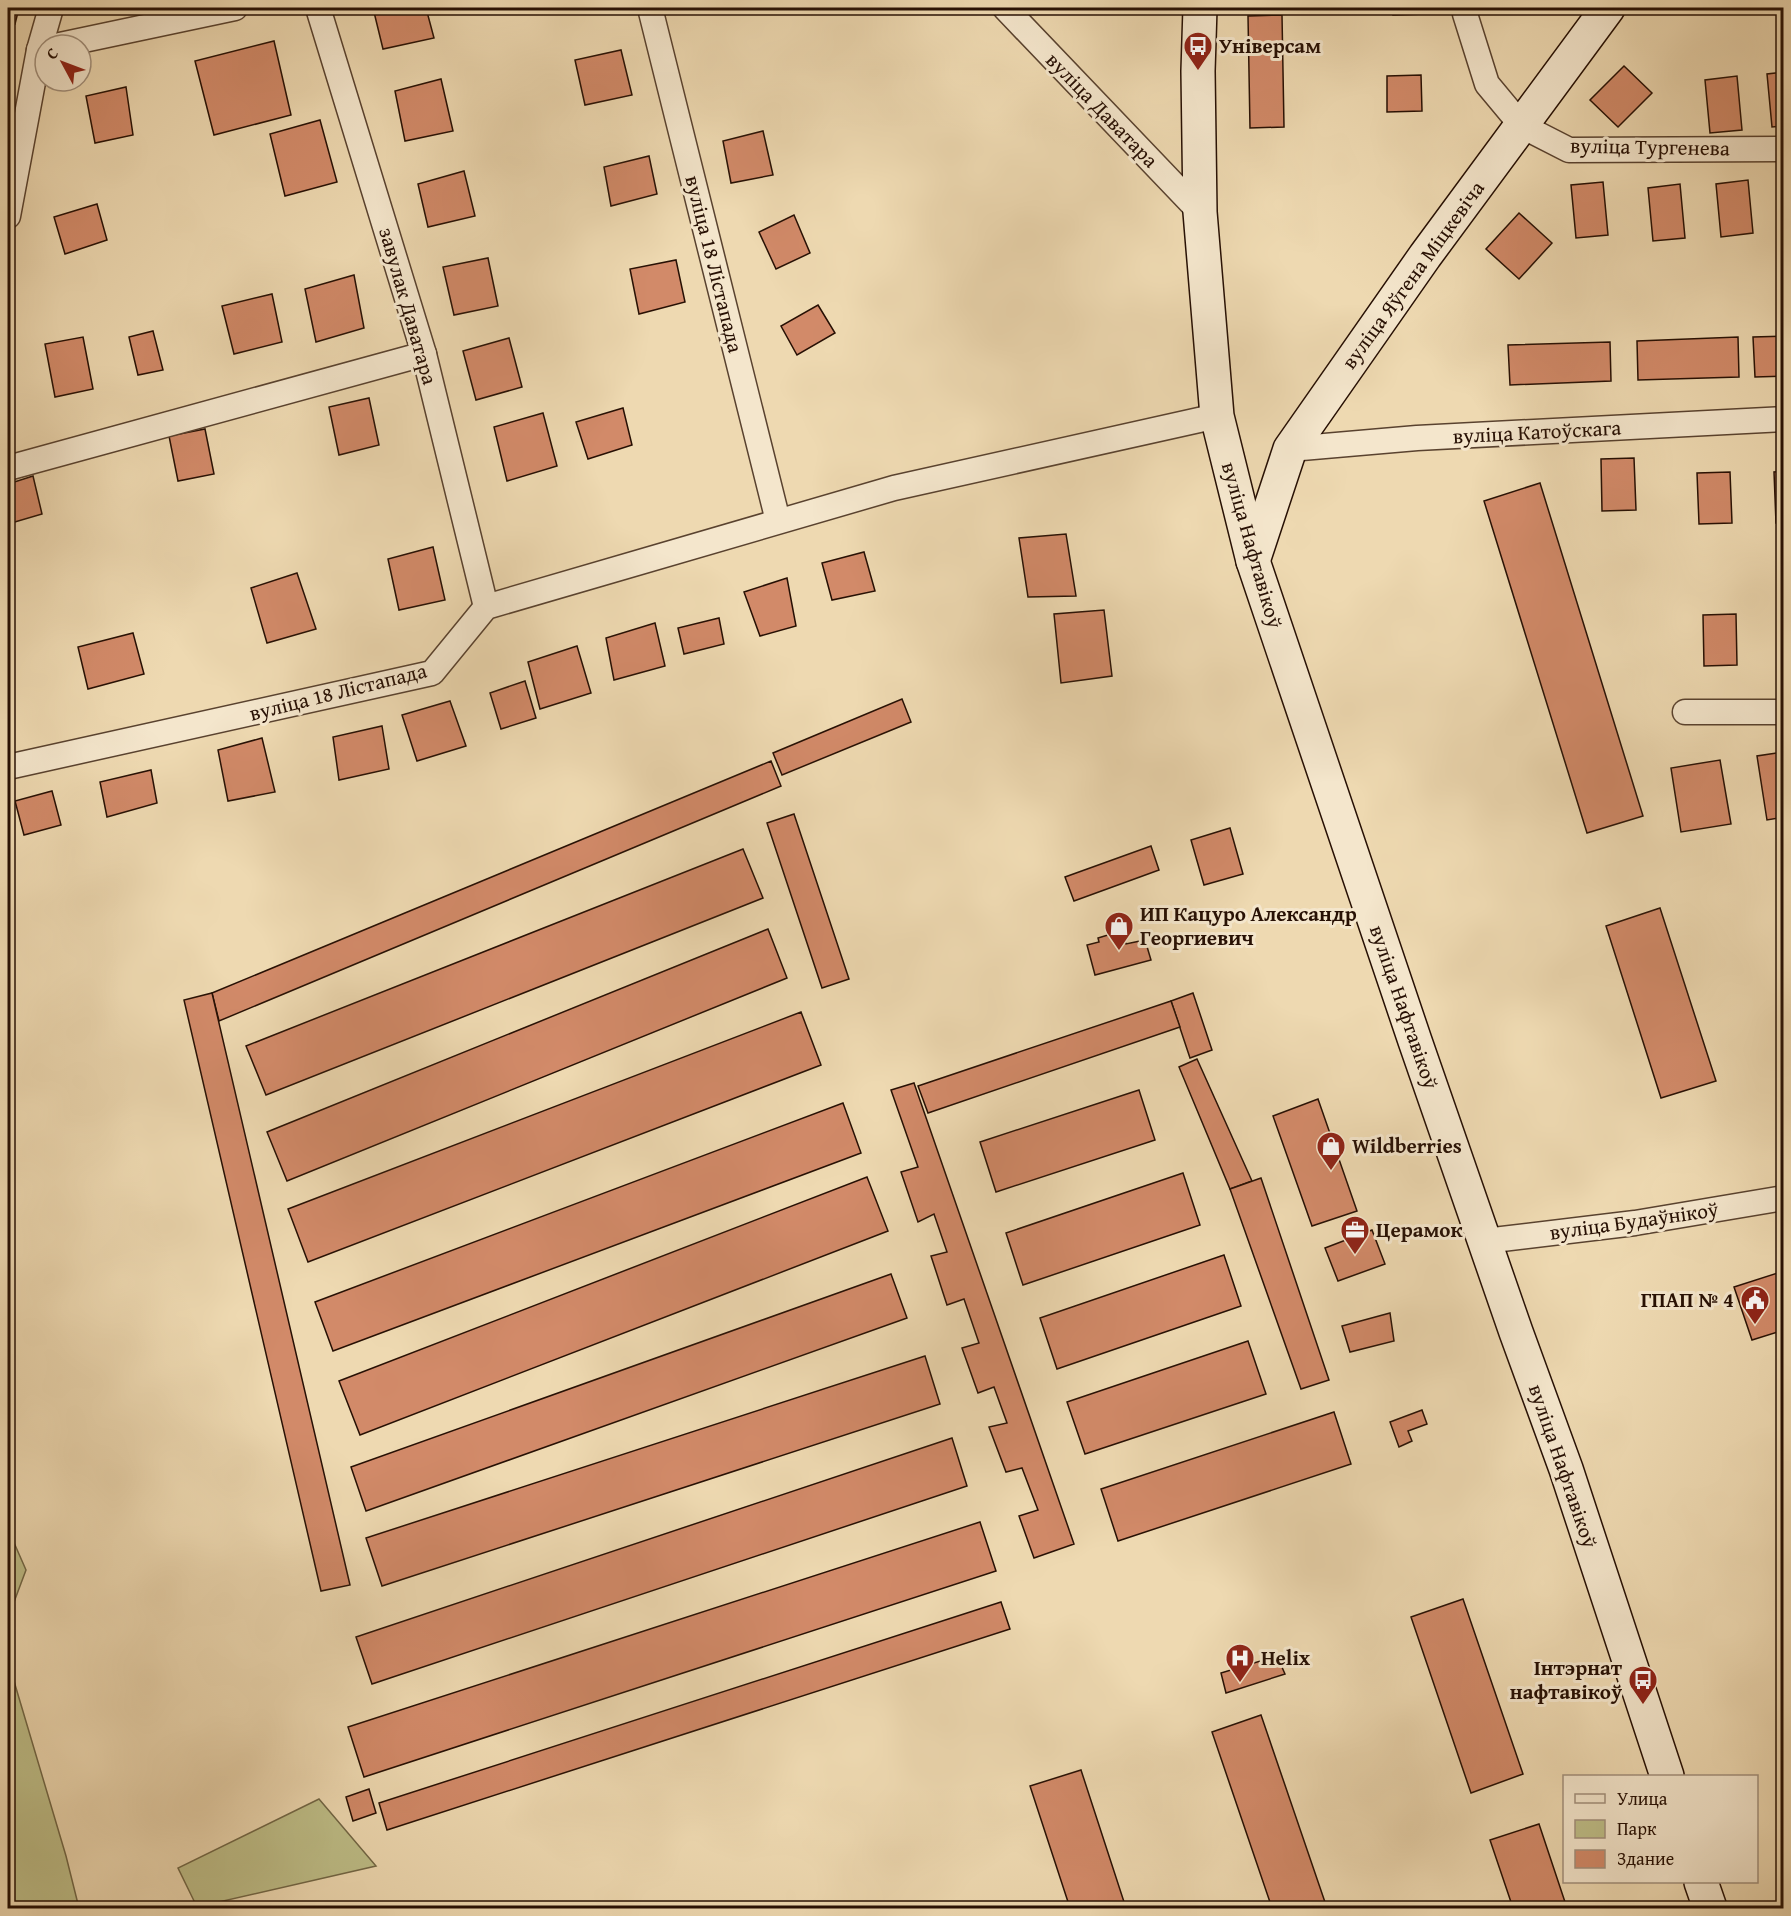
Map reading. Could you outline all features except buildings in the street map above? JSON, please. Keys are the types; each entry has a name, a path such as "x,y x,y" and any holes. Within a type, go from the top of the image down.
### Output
{"street":[{"path":"49,33 51,8"},
{"path":"93,38 235,8"},
{"name":"завулак Даватара","path":"318,8 424,354 486,607"},
{"name":"вуліца 18 Лістапада","path":"650,8 778,521"},
{"name":"вуліца Даватара","path":"1005,8 1200,212"},
{"name":"вуліца Нафтавікоў","path":"1200,8 1198,71 1200,212 1217,416 1253,561 1415,1041 1566,1469 1667,1775"},
{"path":"1465,8 1487,84 1522,126"},
{"name":"вуліца Яўгена Міцкевіча","path":"1253,561 1290,449 1425,256 1608,8"},
{"path":"8,216 37,93"},
{"name":"вуліца Тургенева","path":"1522,126 1569,150 1784,149"},
{"path":"8,468 424,354"},
{"path":"486,607 894,488 1217,416"},
{"name":"вуліца Катоўскага","path":"1290,449 1417,438 1784,419"},
{"name":"вуліца 18 Лістапада","path":"8,767 432,673 486,607"},
{"path":"1685,712 1784,712"},
{"name":"вуліца Будаўнікоў","path":"1485,1241 1635,1224 1784,1198"},
{"path":"1702,1883 1710,1908"}],"green space":[{"path":"8,1529 26,1570 8,1618"},
{"path":"8,1661 66,1856 79,1908 8,1908"},
{"path":"319,1799 376,1866 197,1907 178,1868"}],"place":[{"name":"Універсам","path":"1198,72"},
{"name":"ИП Кацуро Александр Георгиевич","path":"1119,952"},
{"name":"Wildberries","path":"1331,1172"},
{"name":"Церамок","path":"1355,1256"},
{"name":"ГПАП № 4","path":"1755,1326"},
{"name":"Helix","path":"1240,1684"},
{"name":"Інтэрнат нафтавікоў","path":"1643,1706"}]}
